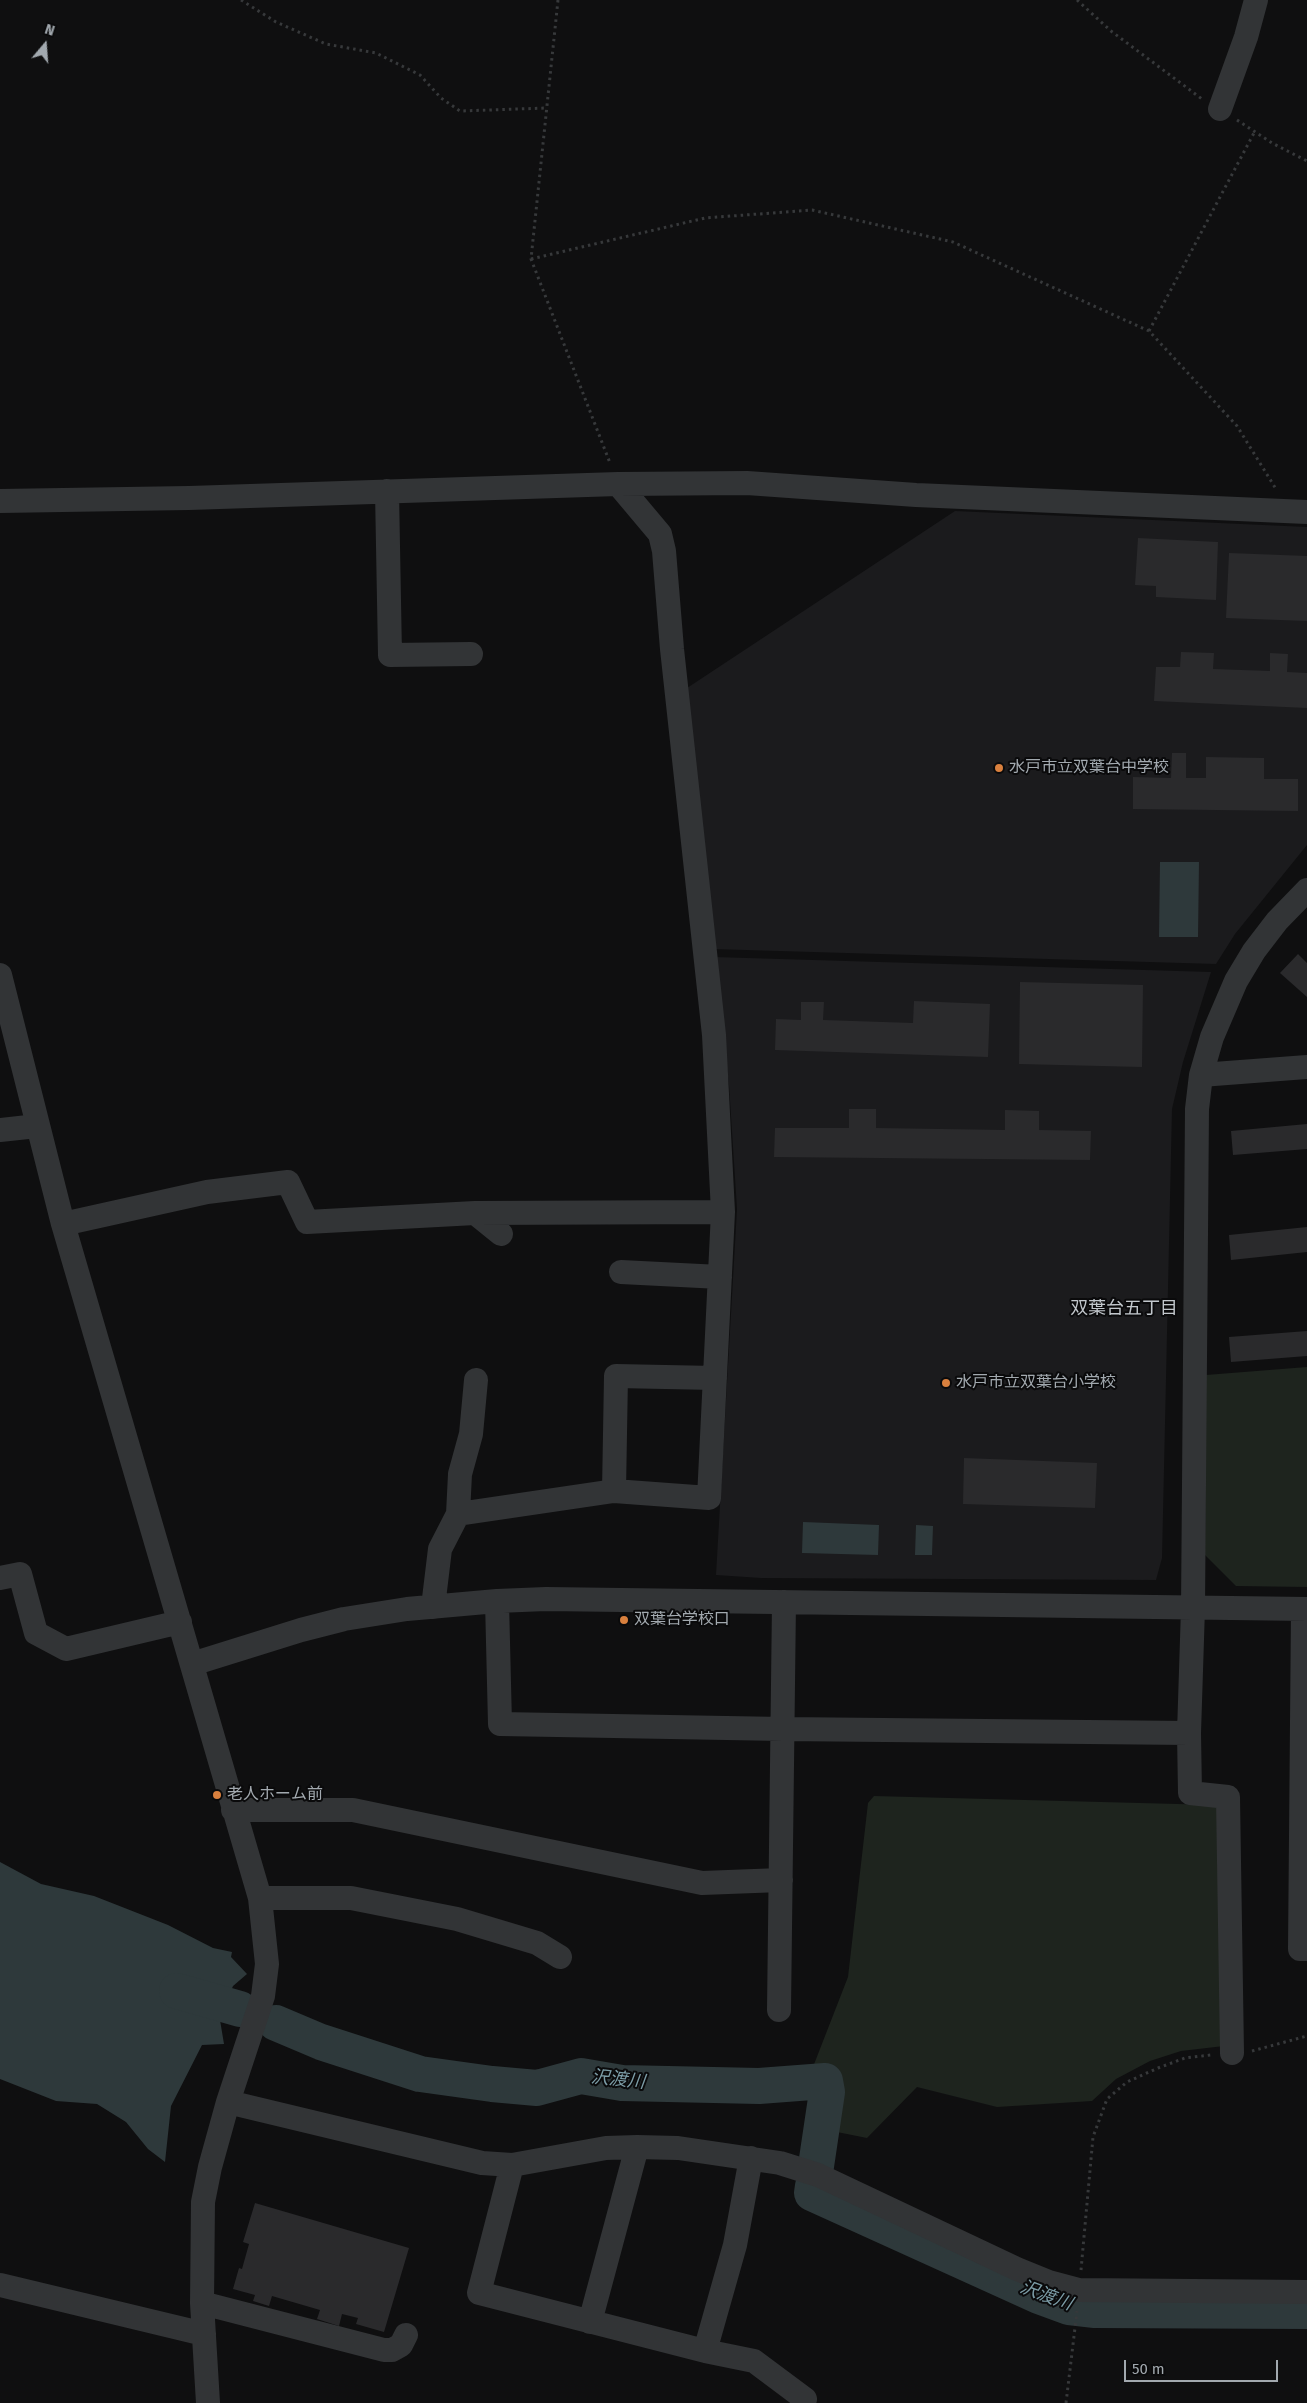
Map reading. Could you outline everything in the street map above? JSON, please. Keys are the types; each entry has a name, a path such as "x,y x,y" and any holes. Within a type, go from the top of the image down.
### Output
{"street":[{"path":"1220,109 1246,38 1256,0"},
{"path":"0,501 618,484 747,483 916,495 1298,511"},
{"path":"458,1514 614,1491 709,1498 723,1212 714,1035 672,649 664,551 660,534 618,484"},
{"path":"386,491 390,655 471,654"},
{"path":"1232,2053 1228,1797 1190,1793 1189,1733 1193,1608 1196,1135 1201,1076 1221,1013 1236,981 1266,936 1307,890"},
{"path":"0,975 63,1224 260,1898 267,1964 263,1996 228,2102 210,2167 203,2202 202,2303 208,2403"},
{"path":"1201,1076 1307,1067"},
{"path":"0,1130 37,1126"},
{"path":"63,1224 207,1192 288,1182 308,1222 475,1213 723,1212"},
{"path":"475,1213 500,1234"},
{"path":"621,1272 720,1277"},
{"path":"614,1491 616,1376 715,1378"},
{"path":"433,1606 440,1550 458,1514 460,1474 471,1434 476,1380"},
{"path":"0,1578 20,1574 36,1633 66,1649 180,1622"},
{"path":"192,1664 301,1630 344,1619 433,1606 496,1601 546,1599 1305,1609 1304,1840 1300,1949 1307,1949"},
{"path":"496,1601 500,1724 783,1730 1189,1733"},
{"path":"779,2010 784,1602"},
{"path":"233,1810 353,1810 702,1883 781,1880"},
{"path":"260,1898 360,1900 457,1919 537,1943 560,1957"},
{"path":"228,2102 482,2163 512,2165 606,2148 637,2147 678,2148 751,2158 818,2175 1017,2269 1049,2282 1078,2301 1307,2292"},
{"path":"590,2322 637,2147"},
{"path":"705,2351 735,2245 751,2158"},
{"path":"512,2165 479,2294 705,2351 754,2361 805,2399"},
{"path":"0,2285 204,2334"},
{"path":"202,2303 384,2350 392,2350 401,2345 406,2335"}],"path":[{"path":"241,0 276,22 326,44 376,53 420,75 441,98 460,111 547,108"},
{"path":"558,0 531,259 618,484"},
{"path":"1077,0 1110,31 1194,94 1272,143 1307,161"},
{"path":"1149,331 1255,131"},
{"path":"531,259 705,218 812,210 953,242 1149,331 1237,426 1298,511"},
{"path":"1066,2403 1078,2301 1093,2137 1107,2100 1127,2082 1185,2058 1252,2051 1307,2036"}],"shaded area":[{"name":"水戸市立双葉台中学校","path":"955,511 1307,527 1307,845 1235,934 1216,964 712,949 681,692"},
{"path":"1160,862 1199,862 1198,937 1159,937"},
{"name":"水戸市立双葉台小学校","path":"714,957 1211,972 1183,1062 1172,1109 1162,1558 1156,1580 761,1578 716,1575 737,1209 729,1085"},
{"path":"1307,1367 1307,1587 1236,1586 1205,1555 1206,1375"},
{"path":"803,1522 879,1525 878,1555 802,1553"},
{"path":"916,1525 933,1526 932,1555 915,1555"},
{"path":"874,1796 1216,1805 1221,1810 1224,2046 1181,2051 1150,2061 1116,2079 1092,2101 997,2107 917,2087 867,2138 827,2130 840,2075 811,2072 848,1977 868,1803"},
{"path":"0,1862 41,1884 94,1896 168,1925 213,1948 232,1952 231,1957 247,1974 233,1986 222,2012 220,2020 224,2044 202,2045 171,2106 165,2162 148,2149 126,2122 97,2104 56,2101 0,2079"}],"building":[{"path":"1138,538 1218,542 1216,600 1156,597 1156,586 1135,585"},
{"path":"1229,553 1307,556 1307,621 1226,618"},
{"path":"1181,652 1214,653 1213,669 1270,671 1270,653 1288,654 1287,672 1307,673 1307,708 1154,701 1156,667 1180,667"},
{"path":"1172,753 1186,753 1186,778 1206,778 1206,757 1264,758 1264,779 1298,779 1298,811 1133,809 1133,777 1171,778"},
{"path":"1298,954 1307,963 1307,997 1280,973"},
{"path":"1020,982 1143,985 1142,1067 1019,1064"},
{"path":"914,1001 990,1004 988,1057 775,1050 776,1019 801,1020 801,1002 824,1002 823,1020 913,1023"},
{"path":"849,1109 876,1109 876,1128 1005,1130 1005,1110 1039,1111 1039,1130 1091,1131 1090,1160 774,1157 775,1128 849,1128"},
{"path":"1307,1124 1307,1149 1233,1155 1231,1131"},
{"path":"1307,1227 1307,1252 1231,1260 1229,1235"},
{"path":"1307,1331 1307,1356 1231,1362 1229,1337"},
{"path":"964,1458 1097,1463 1095,1508 963,1504"},
{"path":"255,2203 409,2248 384,2332 356,2324 358,2318 342,2314 339,2326 317,2319 320,2310 272,2296 269,2306 253,2301 255,2295 233,2289 239,2268 242,2269 249,2244 243,2242"}],"waterway":[{"name":"沢渡川","path":"177,1991 240,2009"},
{"name":"沢渡川","path":"276,2023 321,2042 420,2074 492,2084 537,2088 581,2076 622,2083 759,2086 825,2081 827,2092 816,2166"},
{"name":"沢渡川","path":"813,2186 812,2193 1039,2296 1069,2307 1095,2310 1307,2311"}],"place":[{"name":"水戸市立双葉台中学校","path":"999,768"},
{"name":"水戸市立双葉台小学校","path":"946,1383"},
{"name":"双葉台学校口","path":"624,1620"},
{"name":"老人ホーム前","path":"217,1795"}],"district":[{"name":"双葉台五丁目","path":"1124,1309"}]}
